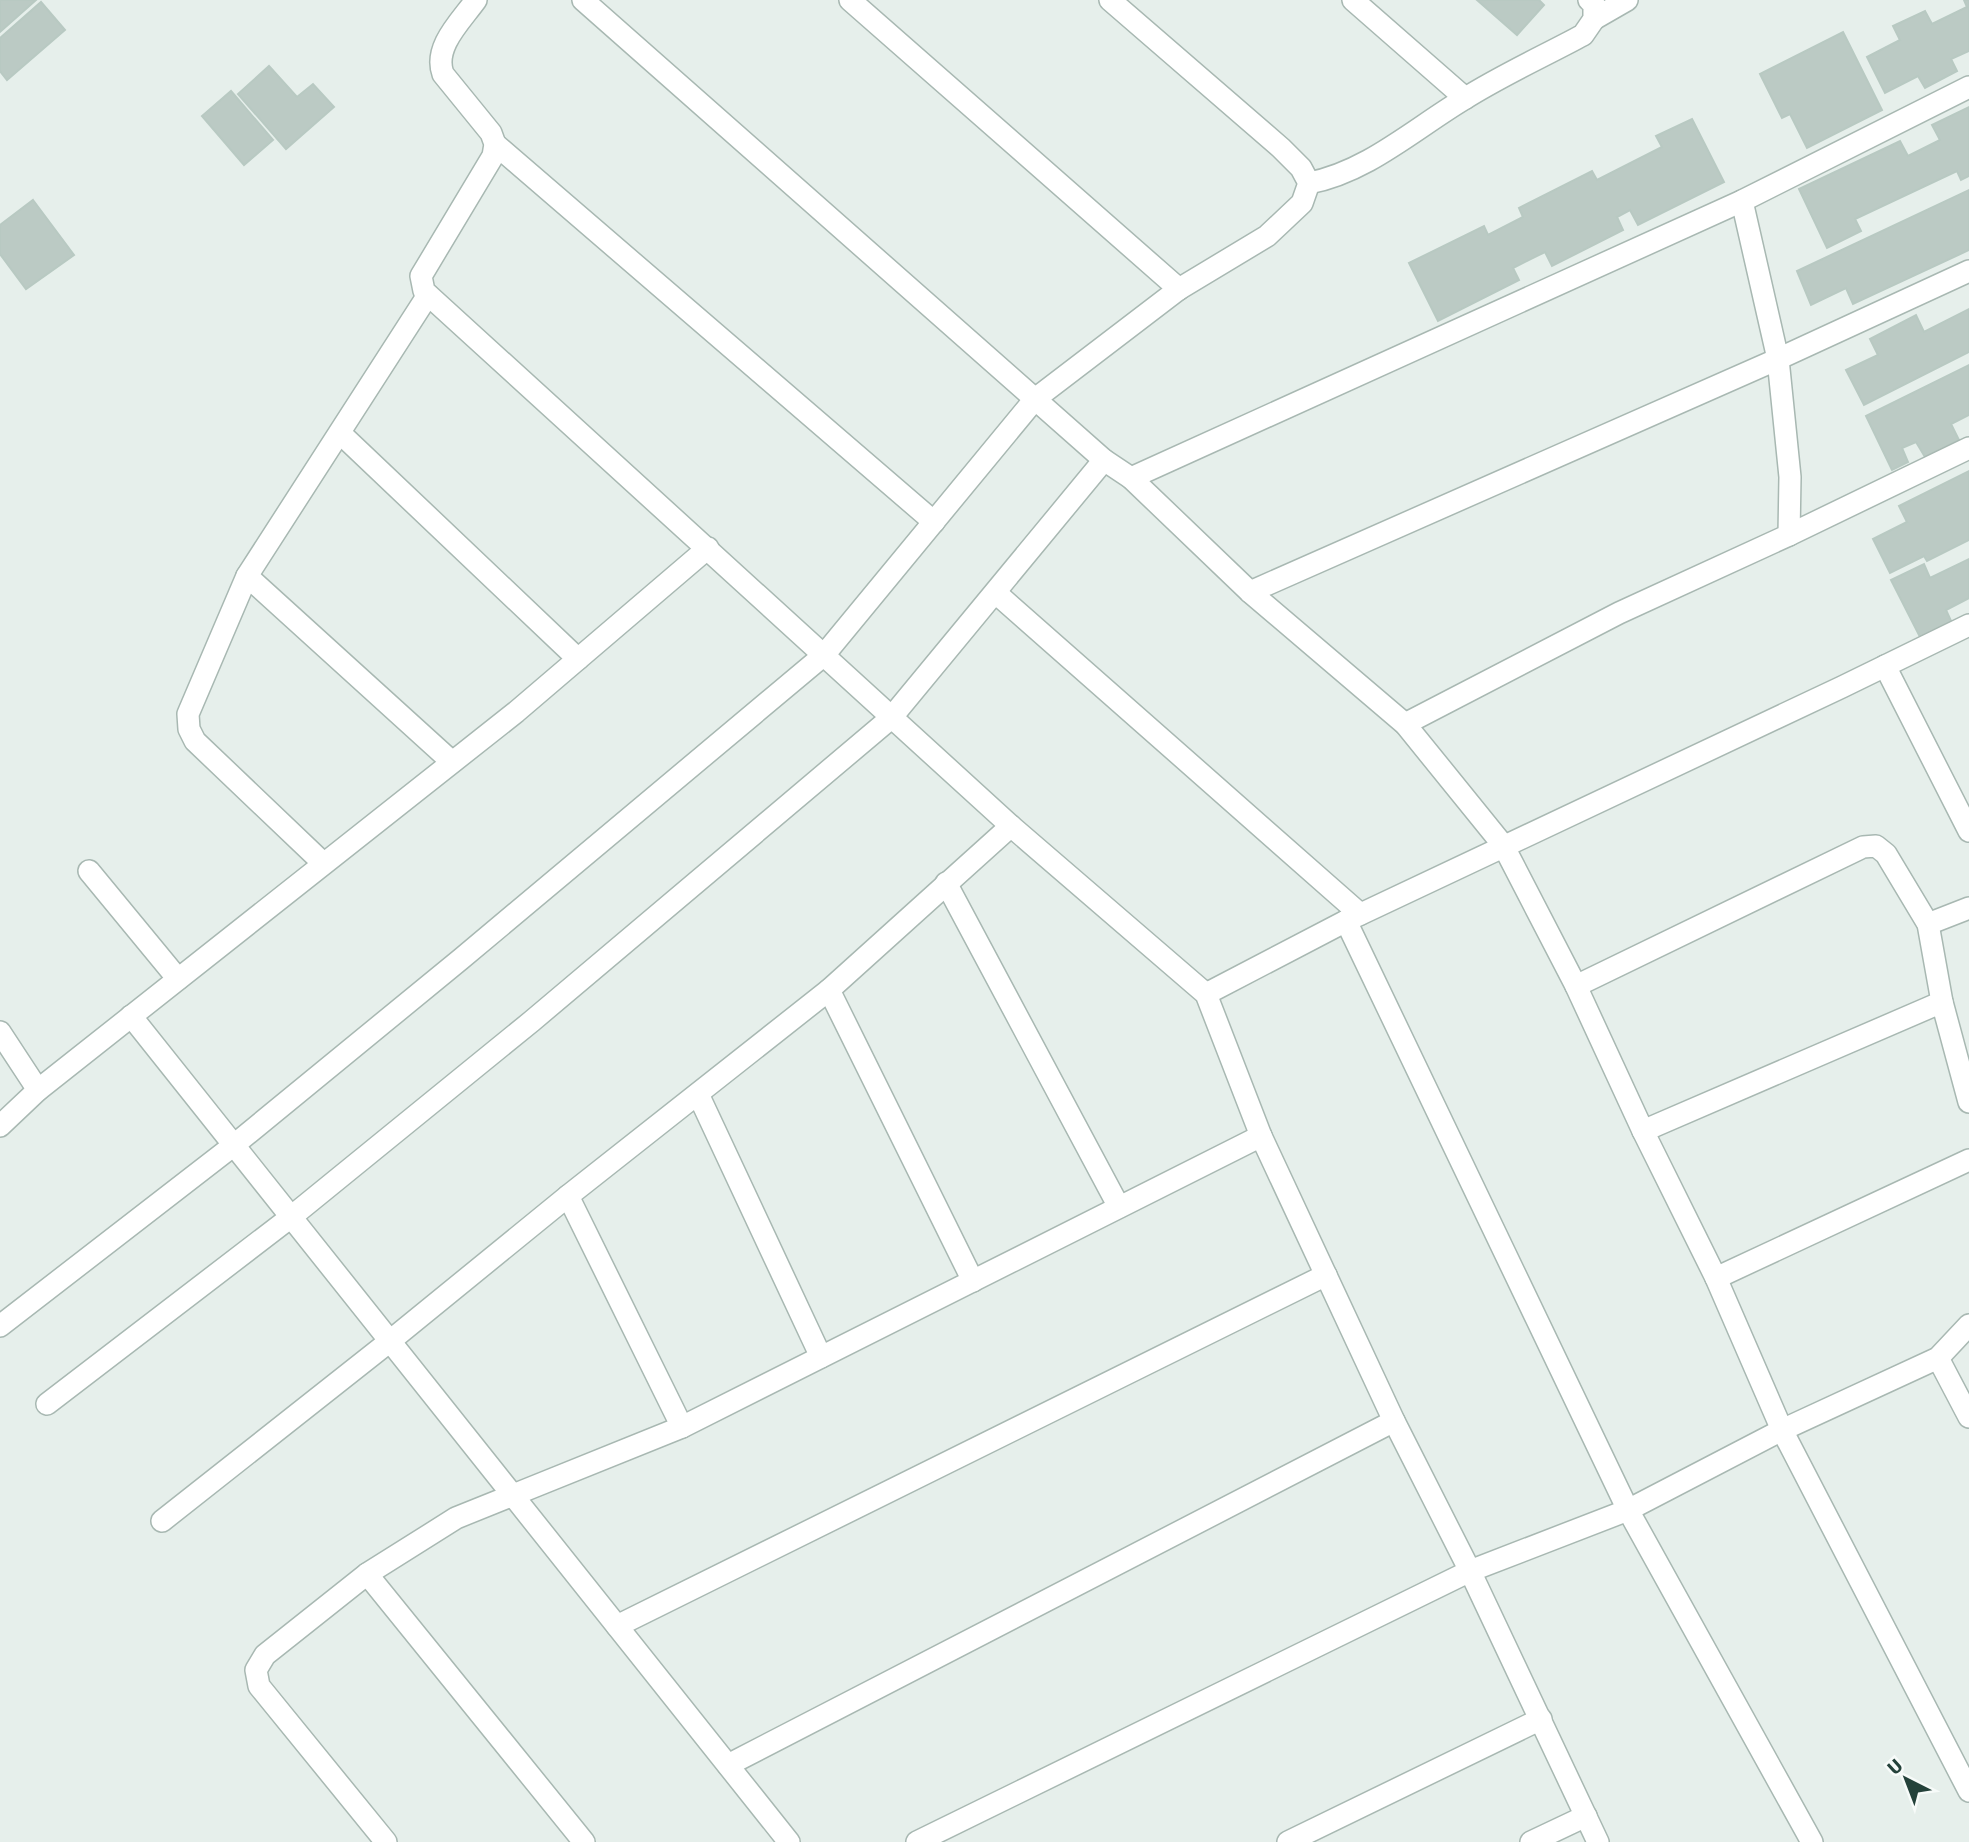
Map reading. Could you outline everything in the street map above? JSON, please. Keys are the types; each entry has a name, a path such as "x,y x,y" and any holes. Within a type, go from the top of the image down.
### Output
{"street":[{"path":"476,0 443,47 440,62 443,74 491,134 495,144 934,523"},
{"path":"583,0 1099,456 1132,478 1250,592 1405,724 1503,845 1576,986 1643,1131 1716,1278 1782,1430 1969,1791"},
{"path":"850,0 1179,289"},
{"path":"0,1326 237,1149 461,960 828,659 934,523 1039,403 1179,289 1266,236 1302,203 1309,183 1301,168 1110,0"},
{"path":"1353,0 1465,98"},
{"path":"1309,183 1329,179 1368,161 1465,98 1583,35 1591,9 1627,0"},
{"path":"1132,478 1742,201 1969,87"},
{"path":"495,144 493,156 421,276 421,285 428,295 1010,826 1206,994 1261,1136 1394,1421 1470,1571 1598,1842"},
{"path":"1742,201 1778,359 1790,477 1789,535"},
{"path":"1250,592 1778,359 1969,271"},
{"path":"323,863 195,741 189,729 188,714 247,576 428,295"},
{"path":"340,433 578,659"},
{"path":"1405,724 1619,613 1969,448"},
{"path":"47,1404 532,1021 887,714 996,593 1099,456"},
{"path":"0,1126 38,1090 452,762 708,548"},
{"path":"247,576 452,762"},
{"path":"996,593 1353,918 1628,1510 1812,1842"},
{"path":"1206,994 1503,845 1969,625"},
{"path":"1885,666 1969,831"},
{"path":"162,1521 829,990 1010,826"},
{"path":"1576,986 1863,847 1876,846 1886,853 1928,924 1942,1002 1969,1102"},
{"path":"89,871 178,979"},
{"path":"946,883 1119,1207"},
{"path":"1928,924 1969,908"},
{"path":"829,990 973,1281"},
{"path":"1643,1131 1942,1002"},
{"path":"131,1016 789,1842"},
{"path":"0,1032 38,1090"},
{"path":"698,1094 821,1357"},
{"path":"386,1842 258,1686 258,1663 265,1655 367,1574 456,1518 682,1427 1261,1136"},
{"path":"1716,1278 1969,1160"},
{"path":"568,1196 682,1427"},
{"path":"617,1626 1326,1275"},
{"path":"917,1842 1470,1571 1628,1510 1782,1430 1938,1358 1969,1325"},
{"path":"1938,1358 1969,1417"},
{"path":"728,1766 1394,1421"},
{"path":"367,1574 584,1842"},
{"path":"1288,1842 1541,1718"},
{"path":"1531,1842 1586,1816"}],"building":[{"path":"0,0 36,0 0,32"},
{"path":"1477,0 1539,0 1544,5 1517,35"},
{"path":"1964,0 1969,0 1969,51 1951,59 1957,71 1925,88 1918,76 1885,93 1867,57 1900,40 1893,26 1925,11 1932,24 1967,7"},
{"path":"41,2 65,30 7,80 0,71 0,38"},
{"path":"1843,32 1882,110 1807,148 1790,114 1782,118 1760,74"},
{"path":"269,66 297,97 313,84 334,107 286,149 238,94"},
{"path":"231,91 273,140 244,165 202,116"},
{"path":"1969,107 1969,176 1961,180 1957,171 1855,219 1861,231 1827,248 1799,189 1900,141 1908,156 1940,140 1932,125"},
{"path":"1692,119 1724,182 1638,225 1630,210 1617,217 1623,230 1552,266 1545,252 1513,268 1519,280 1438,321 1409,263 1484,226 1488,235 1523,217 1519,208 1592,171 1597,180 1662,147 1656,136"},
{"path":"1969,190 1969,250 1853,304 1846,288 1811,305 1797,271"},
{"path":"33,200 74,255 26,289 0,254 0,225"},
{"path":"1969,309 1969,352 1864,405 1846,370 1878,355 1870,339 1916,315 1924,332"},
{"path":"1969,365 1969,415 1951,424 1959,440 1925,457 1916,442 1902,448 1908,462 1892,470 1866,416"},
{"path":"1969,471 1969,540 1927,561 1924,556 1890,573 1873,539 1907,522 1899,506"},
{"path":"1969,559 1969,598 1946,610 1952,623 1921,639 1891,580 1924,564 1930,578"}]}
